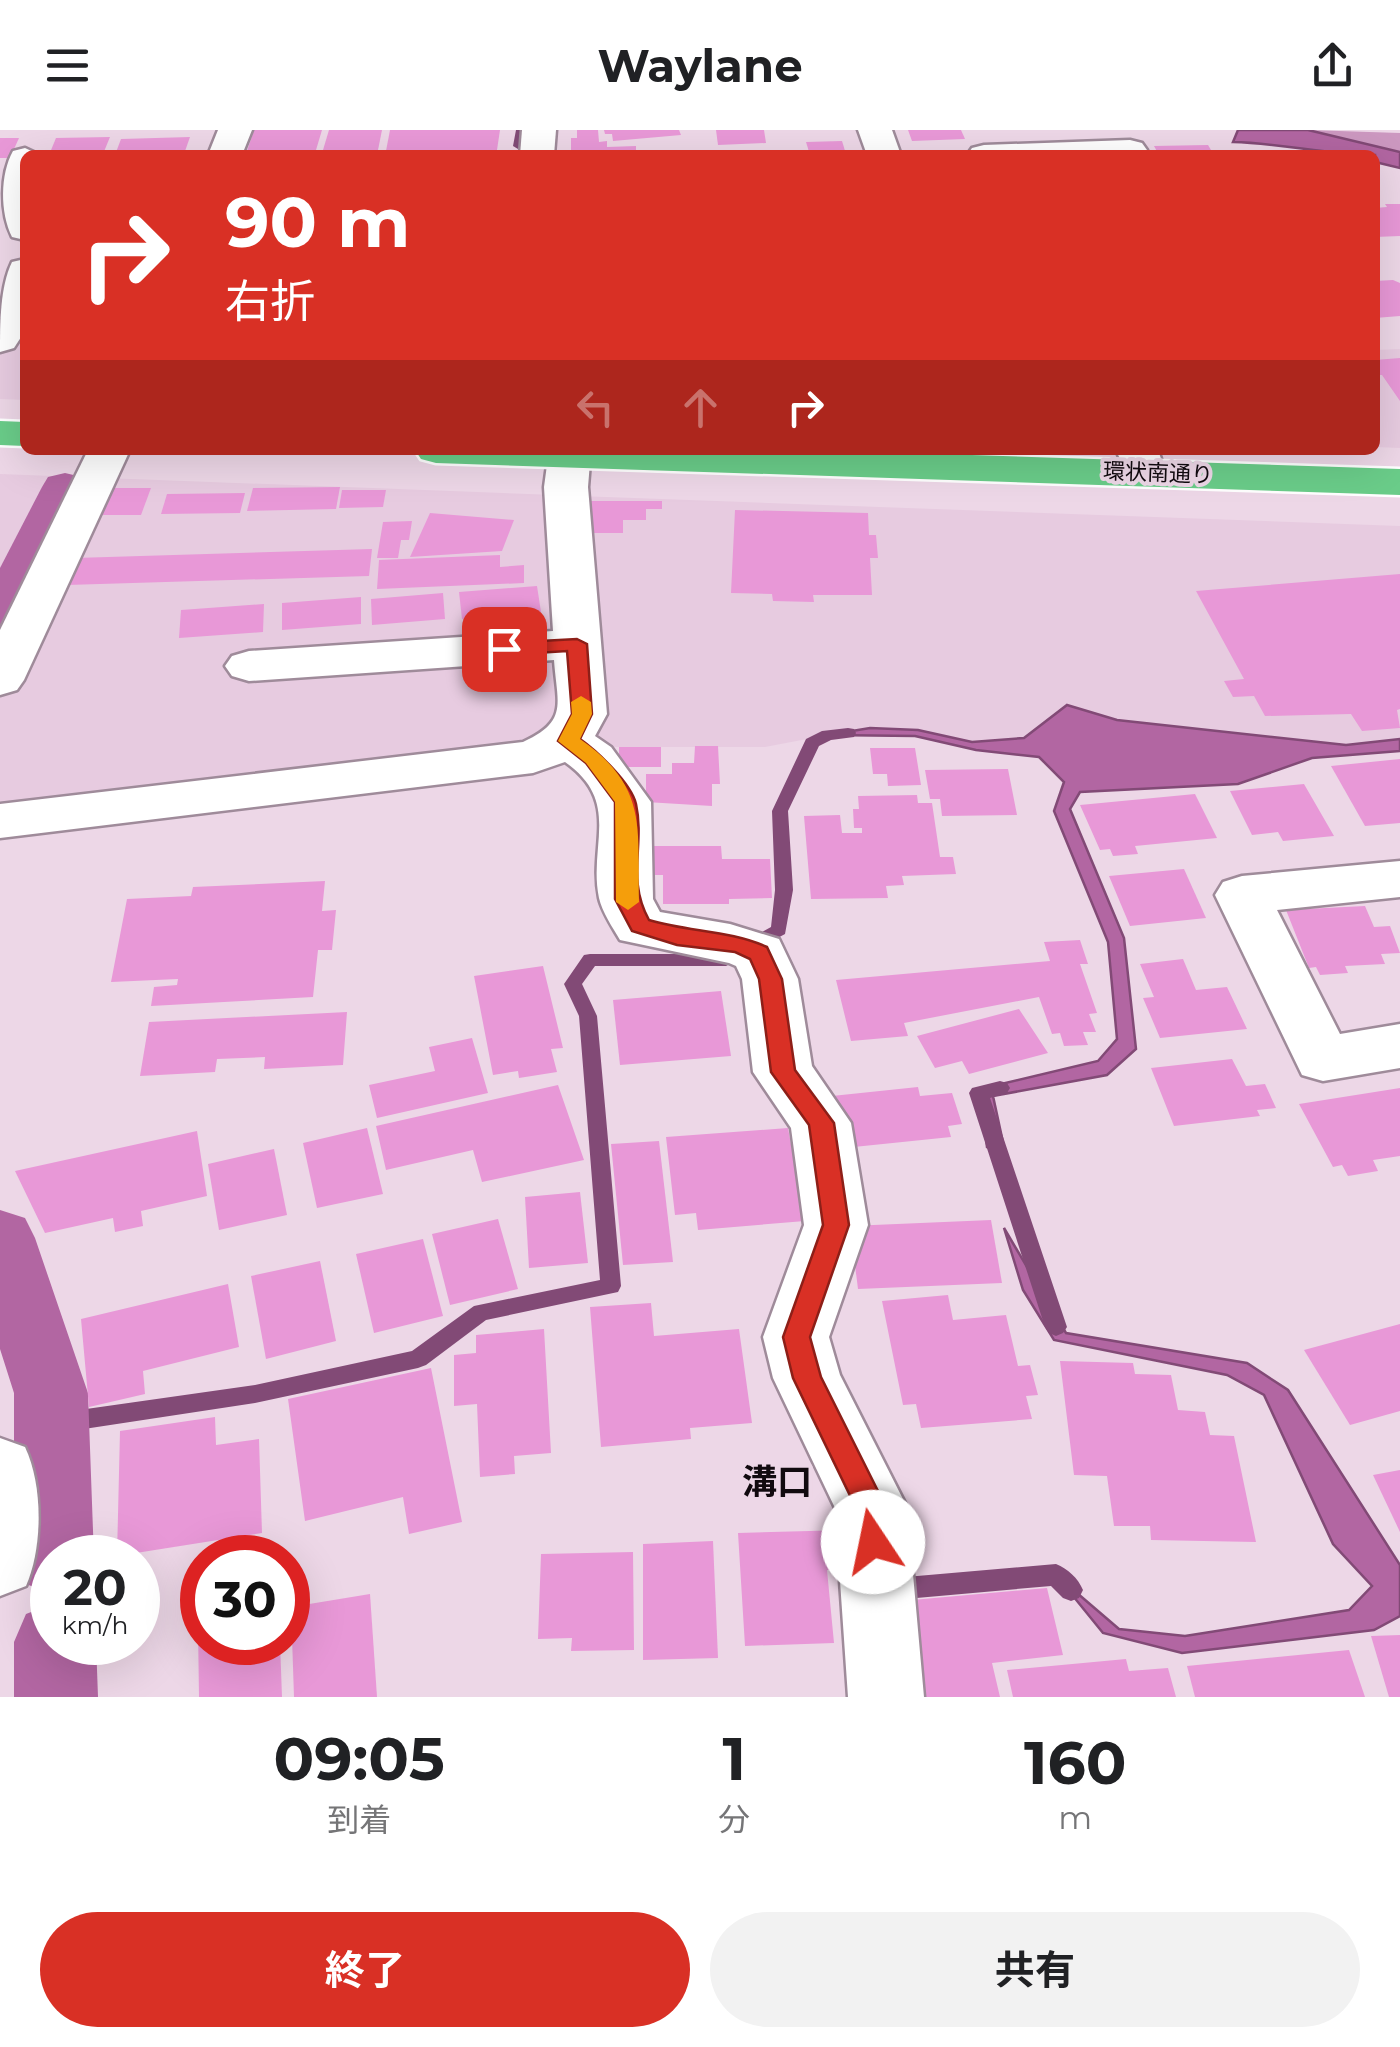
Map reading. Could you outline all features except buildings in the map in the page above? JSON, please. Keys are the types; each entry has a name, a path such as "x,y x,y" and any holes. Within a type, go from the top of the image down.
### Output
{"highway":[{"name":"環状南通り","path":"713,455 1141,461 1400,482"}],"street":[{"path":"1056,150 1128,145"},
{"path":"0,340 14,317 20,291"},
{"path":"0,680 106,455"},
{"path":"0,821 532,757 568,741 582,714 566,487 570,455"},
{"path":"249,666 577,644"},
{"path":"568,741 593,758 625,802 626,899 640,926 677,937 749,949 770,979 783,1072 821,1123 836,1225 796,1337 807,1378 871,1507 884,1690"},
{"path":"1400,879 1242,895 1323,1058 1400,1046"},
{"path":"0,1469 0,1562"}],"shaded area":[{"path":"1238,130 1308,130 1400,152 1400,168 1380,163 1380,150 1316,150 1233,142"},
{"path":"1308,130 1400,133 1400,152"},
{"path":"20,278 20,400 0,399 0,348 10,325"},
{"path":"1400,349 1400,448 1380,447 1380,350"},
{"path":"0,474 555,495 561,717 525,749 0,813"},
{"path":"579,496 1400,526 1400,746 978,745 893,730 828,735 765,747 593,747"},
{"path":"1067,705 1117,720 1346,745 1400,739 1400,751 1312,758 1238,784 1080,792 1070,809 1124,938 1136,1049 1107,1075 993,1096 1004,1147 987,1147 980,1089 1098,1061 1117,1039 1108,942 1054,811 1064,782 1039,757 976,750 915,736 828,735 870,728 918,730 972,742 1024,738"},
{"path":"1004,1228 1066,1333 1247,1363 1288,1390 1400,1565 1400,1616 1374,1630 1182,1653 1103,1633 1056,1575 1119,1629 1185,1636 1349,1610 1372,1586 1333,1544 1264,1395 1227,1375 1054,1340 1023,1290"}],"waterway":[{"path":"518,146 521,130"},
{"path":"0,617 65,487"},
{"path":"51,1424 255,1394 418,1359 481,1312 611,1286 588,1016 573,984 590,960 726,960 779,930 784,890 780,811 812,743 828,735 848,733"},
{"path":"1000,1088 979,1093 1056,1327"},
{"path":"0,1238 51,1393 54,1535"},
{"path":"894,1589 1056,1575 1071,1590"},
{"path":"55,1665 56,1697"}],"slow traffic":[{"path":"581,702 582,714 568,741 593,758 625,802 628,902"}],"district":[{"name":"溝口","path":"777,1481"}],"route":[{"path":"504,649 577,644 582,714 568,741 593,758 625,802 626,899 640,926 677,937 739,944 759,953 770,979 783,1072 821,1123 836,1225 796,1337 807,1378 871,1507 873,1542"}]}
